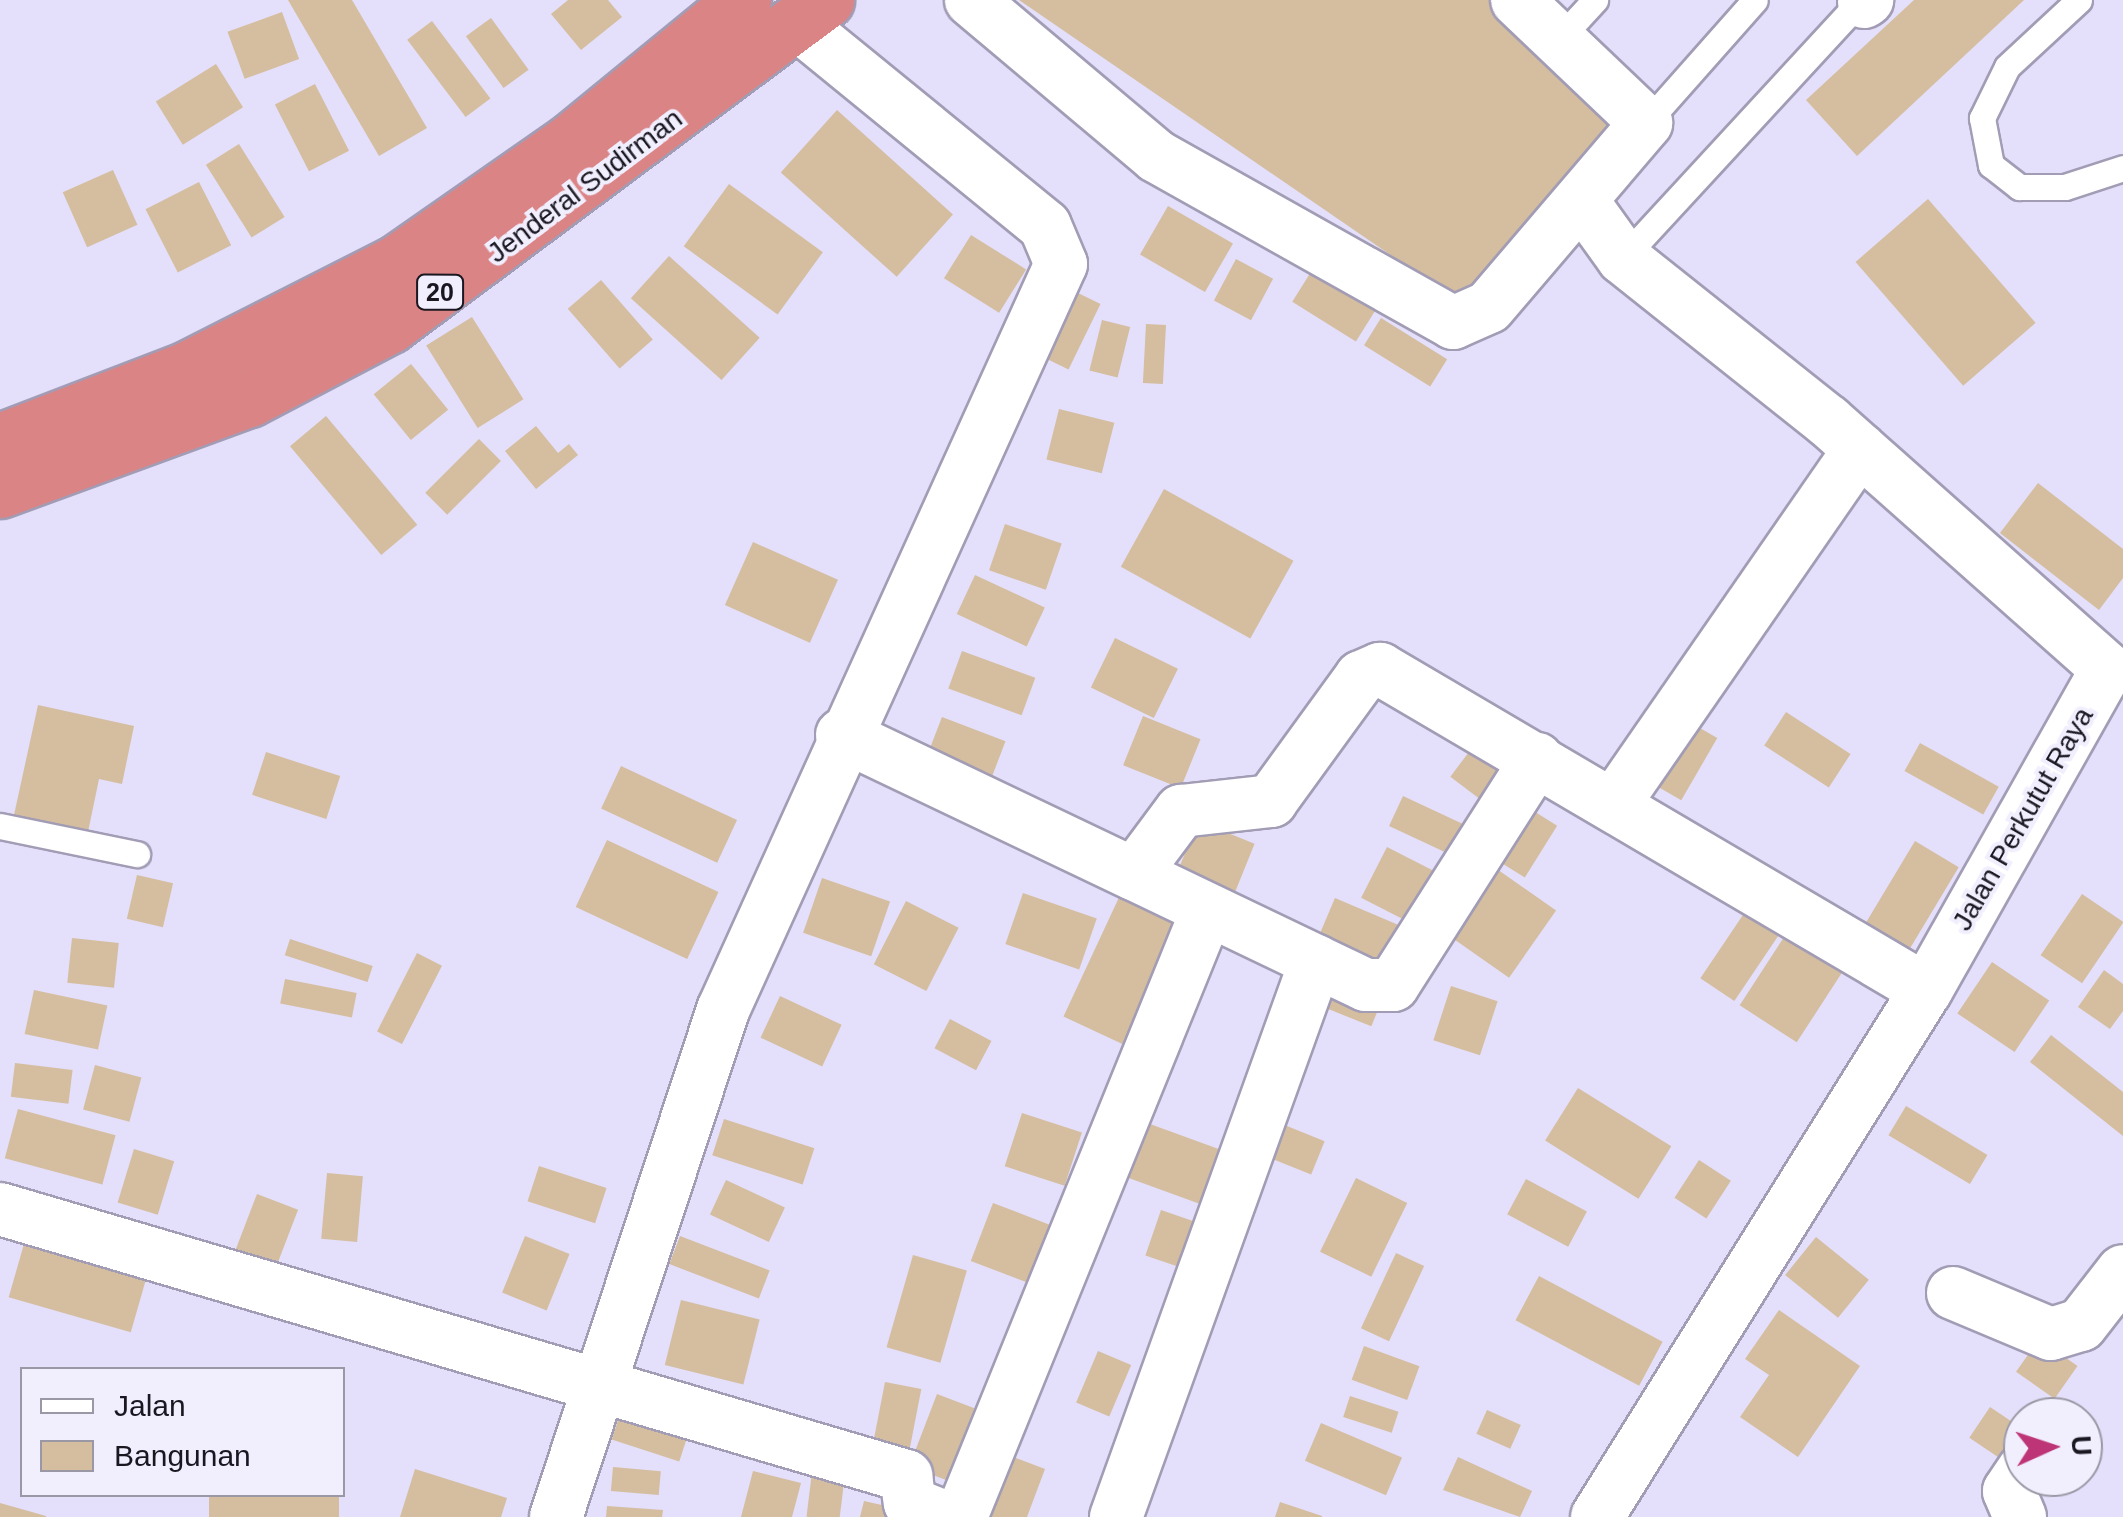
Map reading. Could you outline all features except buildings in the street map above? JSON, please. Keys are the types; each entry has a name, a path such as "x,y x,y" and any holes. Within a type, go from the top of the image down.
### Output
{"highway":[{"name":"Jenderal Sudirman","path":"0,440 185,370 396,263 572,140 743,0"},
{"name":"Jenderal Sudirman","path":"0,490 250,399 390,324 811,12"}],"street":[{"path":"970,0 1156,156 1434,318 1478,316 1646,123 1517,0"},
{"path":"556,1517 595,1387 723,1010 842,735 1061,264 1045,226 811,12"},
{"name":"Jalan Perkutut Raya","path":"1582,201 1622,258 2115,658 1926,990 1597,1517"},
{"path":"1616,801 1860,448"},
{"path":"1134,874 1181,811 1271,801 1372,671 1404,678 1537,759 1616,801 1926,990"},
{"path":"842,735 1366,985 1398,982 1537,759"},
{"path":"960,1517 1207,911"},
{"path":"1116,1517 1316,961"},
{"path":"0,1209 386,1316 595,1387 906,1476 910,1503 944,1517"},
{"path":"1953,1293 2052,1334 2081,1325 2123,1270"}],"lane":[{"path":"1560,38 1595,0"},
{"path":"1646,123 1755,0"},
{"path":"2079,0 2007,67 1982,118 1991,164 2019,187 2064,187 2123,168"},
{"path":"1622,258 1864,1"},
{"path":"0,826 138,854"}]}
